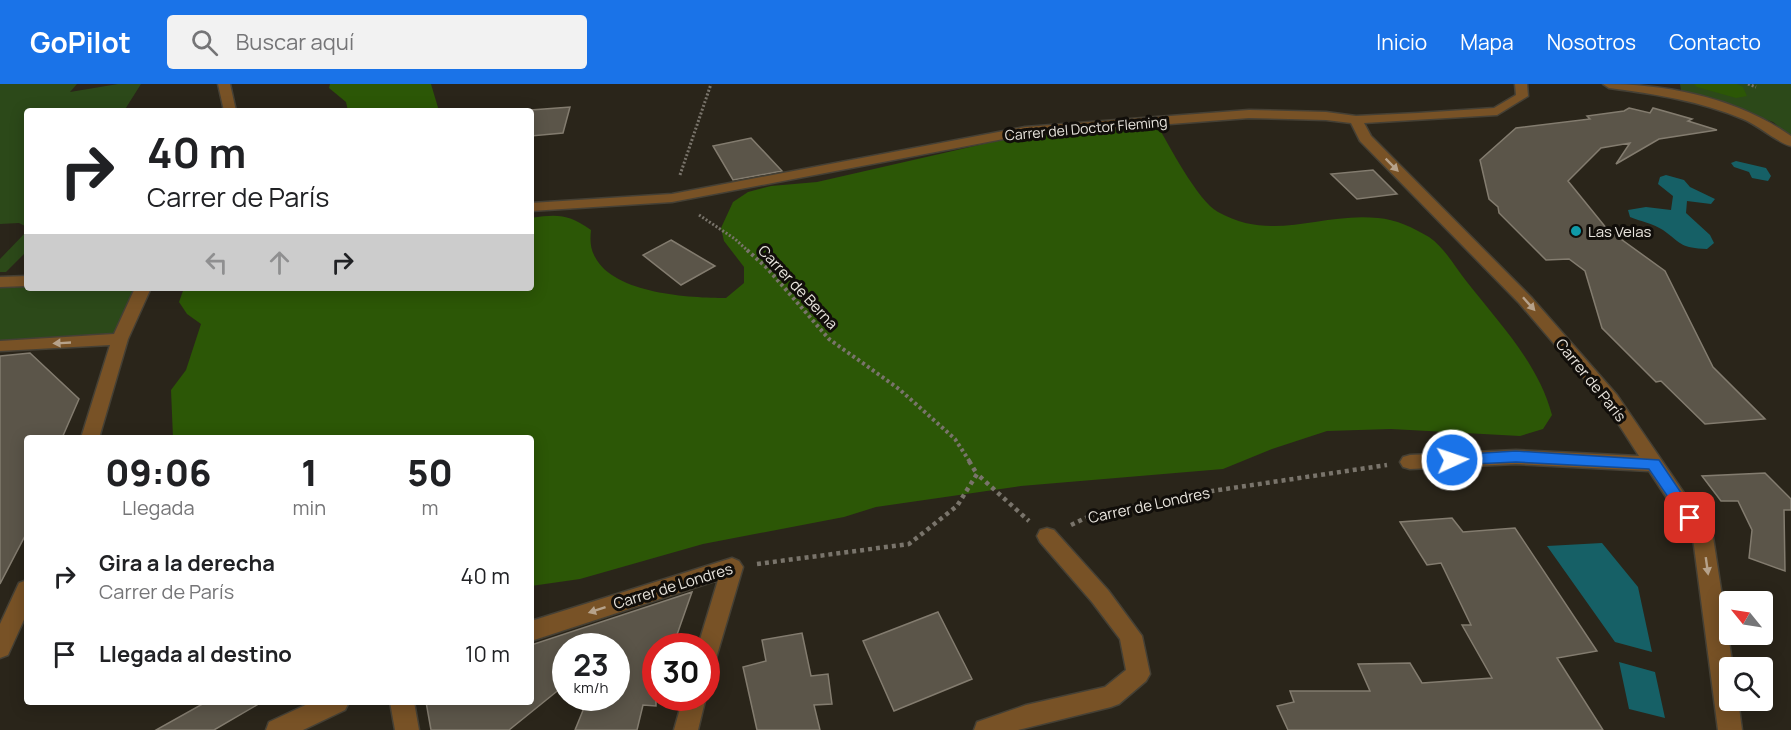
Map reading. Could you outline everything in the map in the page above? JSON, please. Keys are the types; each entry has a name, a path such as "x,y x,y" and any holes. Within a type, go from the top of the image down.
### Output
{"street":[{"path":"224,84 229,108"},
{"name":"Carrer del Doctor Fleming","path":"534,207 672,198 1025,131 1249,114 1326,116 1356,120 1497,111 1521,96 1521,84"},
{"path":"1609,84 1682,97 1724,108 1758,120 1775,129 1791,142"},
{"name":"Carrer de París","path":"1356,120 1365,138 1526,300 1611,399 1702,537 1730,730"},
{"path":"0,282 24,281"},
{"path":"91,435 120,339 142,291"},
{"path":"0,346 120,339"},
{"path":"1410,462 1516,457 1653,464"},
{"path":"986,730 1026,716 1111,696 1137,674 1131,636 1100,596 1047,536"},
{"path":"713,633 732,567"},
{"name":"Carrer de Londres","path":"534,630 732,567"},
{"path":"0,648 24,596"},
{"path":"278,730 331,705"},
{"path":"403,705 407,730"},
{"path":"686,730 691,711"}],"path":[{"path":"672,198 711,84"},
{"path":"1748,84 1756,87"},
{"name":"Carrer de Berna","path":"672,198 735,239 767,268 829,339 899,389 955,439 977,474"},
{"name":"Carrer de Londres","path":"1047,536 1094,514 1212,491 1410,462"},
{"path":"977,474 1047,536"},
{"name":"Carrer de Londres","path":"732,567 909,544 957,506 977,474"}],"green space":[{"path":"0,84 77,84 70,92 118,84 141,84 126,108 24,108 24,226 19,223 0,224"},
{"path":"330,84 431,84 438,108 347,108 346,102 329,88"},
{"path":"1680,84 1791,84 1791,137 1773,122 1681,90"},
{"path":"1694,84 1737,84 1743,87 1747,96 1736,98 1697,87"},
{"path":"1156,123 1201,196 1218,212 1238,221 1278,226 1357,217 1378,218 1404,224 1435,241 1505,329 1538,378 1552,415 1543,429 1520,436 1391,429 1327,431 1272,449 1223,469 1021,486 876,507 844,517 703,544 580,579 534,586 534,435 173,435 171,390 186,370 201,324 187,314 179,302 183,291 534,291 534,218 562,216 591,230 591,244 595,257 605,269 619,279 636,286 674,295 726,298 744,283 744,267 724,241 721,228 733,202 748,192 771,186 817,182 1005,139"},
{"path":"24,234 24,254 6,272 0,272 0,259"},
{"path":"24,277 24,291 142,291 120,339 0,346 0,279"}],"water":[{"path":"1736,161 1766,168 1771,176 1768,181 1752,178 1749,172 1734,167 1731,163"},
{"path":"1666,175 1684,180 1690,187 1715,199 1711,204 1687,201 1686,213 1710,235 1714,243 1707,249 1687,246 1659,228 1630,217 1628,210 1646,207 1671,210 1673,196 1658,184 1660,177"},
{"path":"1602,543 1638,587 1652,652 1615,642 1547,546"},
{"path":"1619,662 1655,672 1665,718 1629,709"}],"building":[{"path":"570,107 563,133 534,136 534,110"},
{"path":"1629,108 1650,113 1653,108 1692,119 1688,121 1717,130 1659,139 1616,164 1630,143 1601,148 1568,181 1607,229 1665,271 1713,367 1765,419 1705,424 1661,381 1656,382 1602,328 1585,271 1569,259 1546,260 1499,213 1498,207 1489,199 1480,160 1516,128 1590,119 1587,116 1624,111"},
{"path":"751,138 782,171 733,180 713,146"},
{"path":"1373,170 1397,194 1357,199 1331,174"},
{"path":"671,240 715,266 681,285 643,255"},
{"path":"30,353 79,399 63,435 24,435 24,538 0,584 0,356"},
{"path":"1765,473 1791,499 1791,510 1784,510 1785,571 1749,558 1752,530 1738,501 1721,501 1702,476"},
{"path":"1452,518 1463,532 1515,528 1597,651 1557,658 1603,730 1288,730 1277,706 1294,702 1290,691 1370,691 1358,664 1410,663 1422,683 1492,678 1462,625 1471,625 1441,563 1427,565 1400,522"},
{"path":"692,592 678,633 642,633 642,709 637,730 575,730 583,711 630,711 630,633 567,633"},
{"path":"938,612 972,679 894,711 863,641"},
{"path":"802,633 811,676 828,674 832,704 814,705 820,730 757,730 743,667 766,661 762,640"},
{"path":"552,638 552,695 509,730 431,730 427,705 534,705 534,644"},
{"path":"201,705 257,705 214,730 156,730"}],"place":[{"name":"Las Velas","path":"1576,231"}],"route":[{"path":"1452,460 1516,457 1653,464 1690,518"}]}
